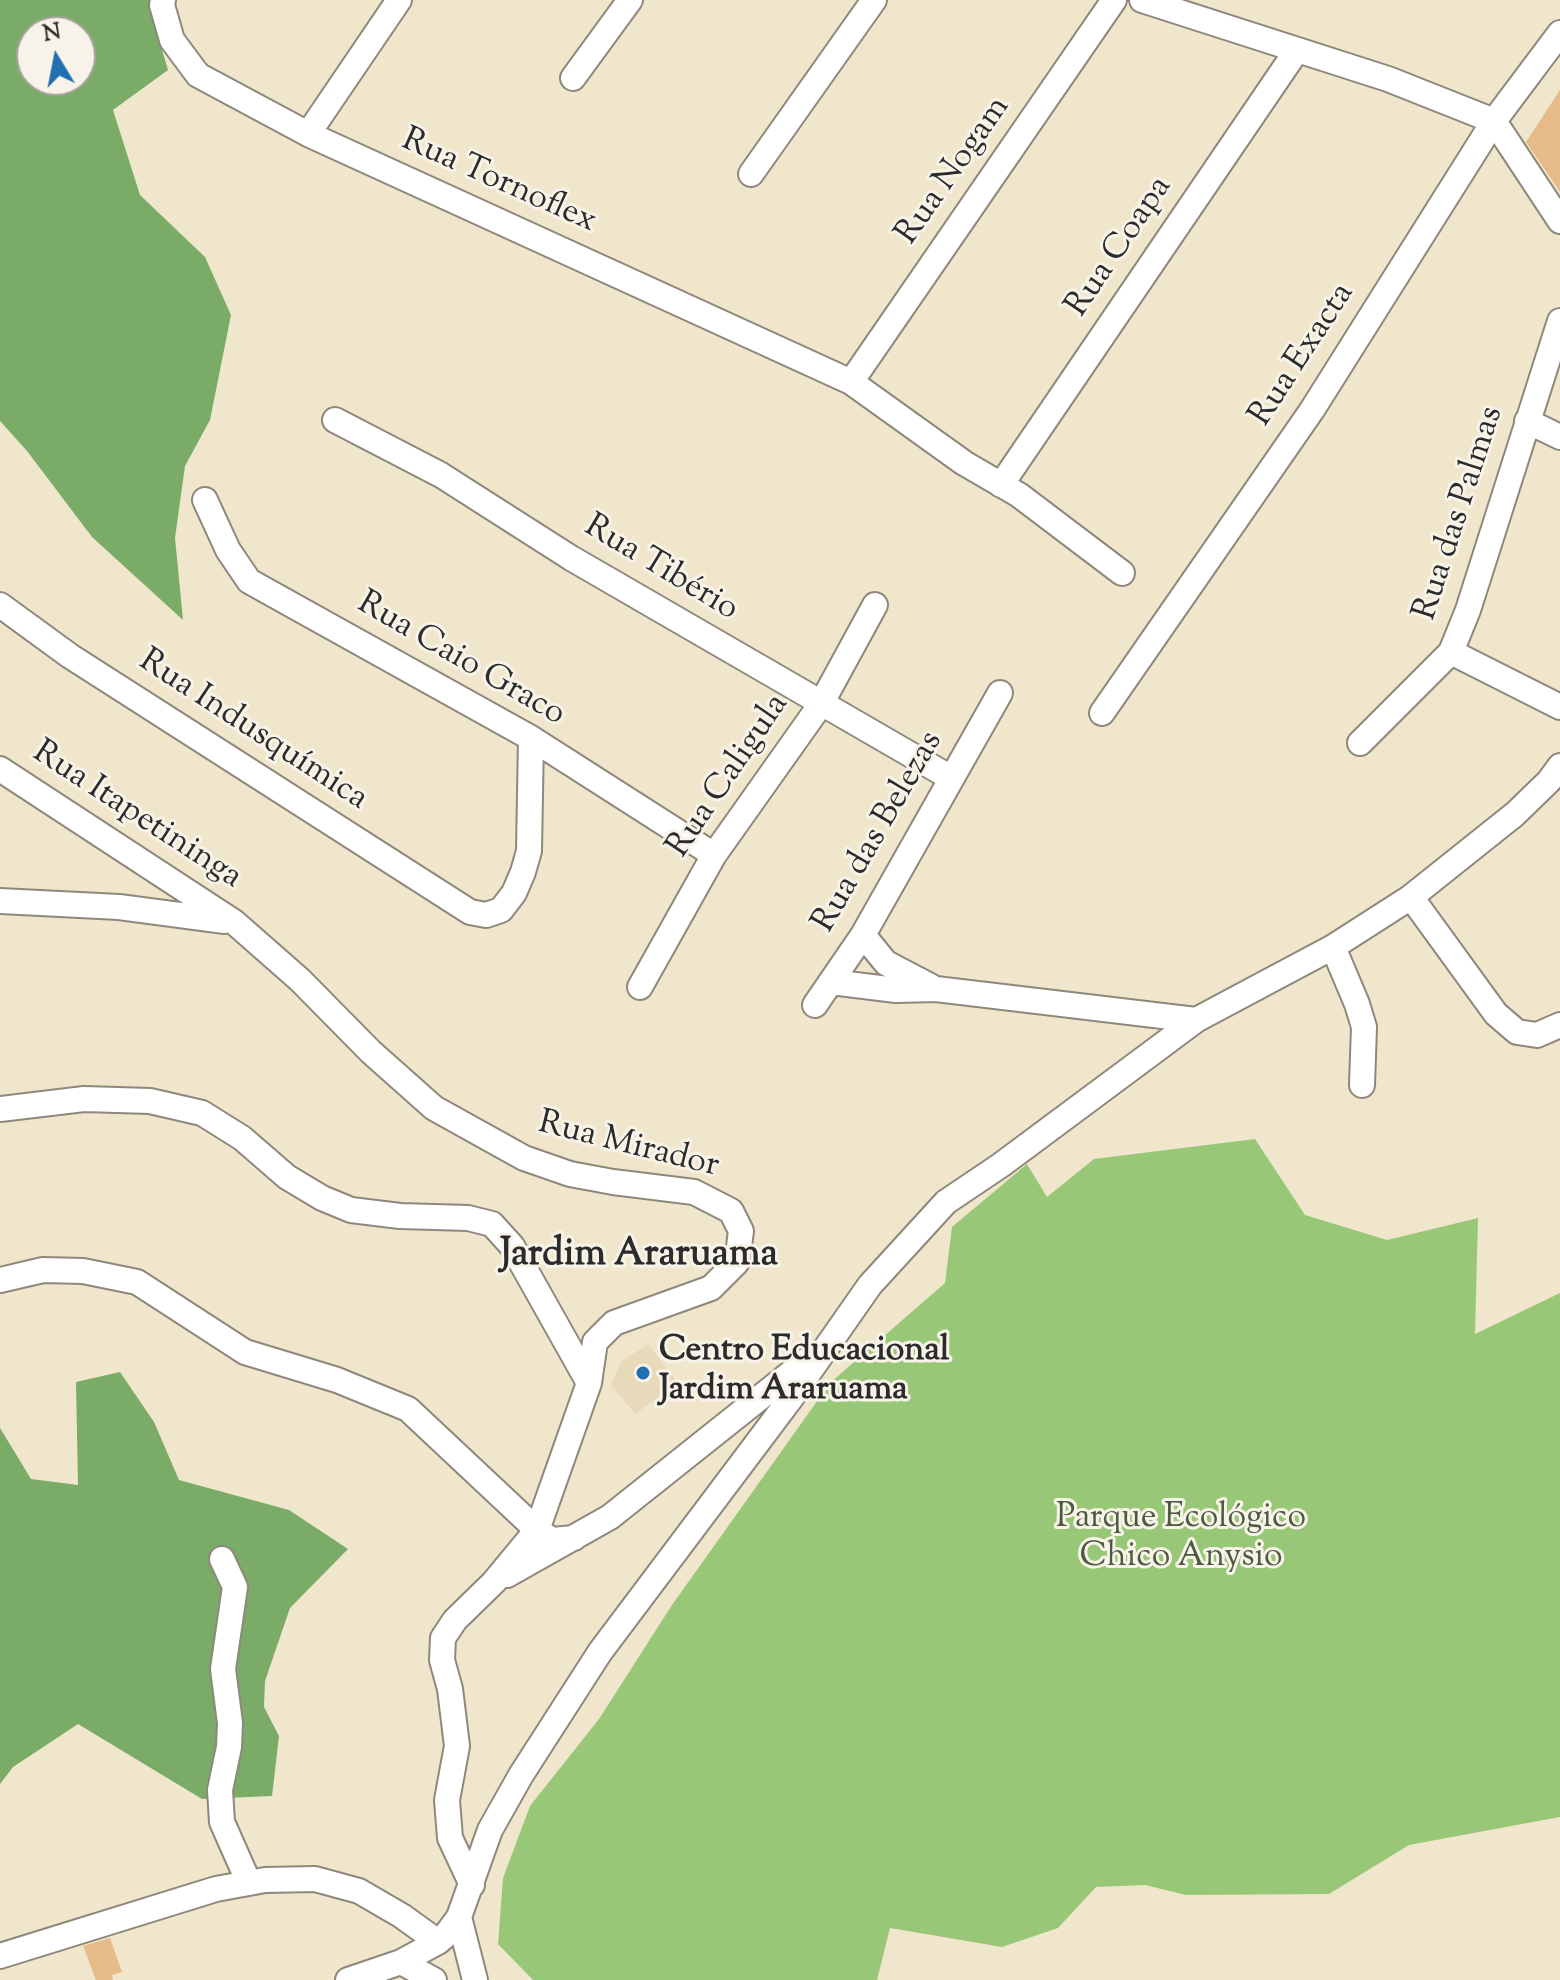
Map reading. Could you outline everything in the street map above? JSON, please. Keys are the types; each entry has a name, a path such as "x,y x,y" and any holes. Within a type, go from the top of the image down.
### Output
{"street":[{"name":"Rua Tornoflex","path":"163,0 172,40 198,75 308,134 851,382"},
{"path":"308,134 399,0"},
{"path":"573,78 630,0"},
{"path":"751,174 874,0"},
{"name":"Rua Nogam","path":"851,382 1114,0"},
{"path":"1142,0 1388,79 1494,121 1560,221"},
{"name":"Rua Exacta","path":"1102,713 1312,410 1494,121 1560,33"},
{"name":"Rua Coapa","path":"1001,485 1297,50"},
{"name":"Rua das Palmas","path":"1360,743 1451,652 1468,610 1560,321"},
{"path":"851,382 964,463 1019,495 1122,573"},
{"name":"Rua Tibério","path":"335,420 441,475 571,558 951,778"},
{"path":"1527,421 1560,437"},
{"name":"Rua Caio Graco","path":"205,500 228,550 249,581 531,738 714,855"},
{"name":"Rua Indusquímica","path":"0,605 79,662 470,912 486,915 501,910 514,893 523,872 529,851 531,738"},
{"name":"Rua Caligula","path":"640,987 714,855 821,704 875,605"},
{"path":"1451,652 1560,707"},
{"name":"Rua das Belezas","path":"815,1005 863,935 1000,693"},
{"path":"348,1980 401,1962 438,1942 459,1917 490,1830 521,1775 600,1652 791,1398 870,1285 946,1202 1001,1165 1196,1020 1333,947 1411,897 1515,814 1560,766"},
{"name":"Rua Itapetininga","path":"0,769 234,922"},
{"path":"1411,897 1496,1014 1517,1032 1537,1035 1560,1025"},
{"path":"0,901 119,907 234,922"},
{"name":"Rua Mirador","path":"234,922 300,980 381,1062 434,1108 524,1158 570,1174 694,1192 731,1211 741,1231 737,1262 711,1288 614,1323 595,1342 589,1383 537,1530"},
{"path":"863,935 886,963 936,989"},
{"path":"1333,947 1364,1027 1362,1085"},
{"path":"831,982 896,990 936,989 1196,1020"},
{"path":"0,1109 84,1099 150,1101 202,1113 242,1138 287,1177 322,1198 351,1210 400,1216 468,1218 492,1224 512,1246 589,1383"},
{"path":"0,1280 43,1270 83,1271 137,1282 245,1352 337,1380 408,1409 537,1530 552,1540 574,1538"},
{"path":"494,1582 610,1517 826,1347"},
{"path":"472,1885 450,1838 447,1800 457,1746 450,1689 442,1660 443,1638 471,1602 494,1582 537,1530"},
{"path":"222,1559 235,1587 223,1669 230,1723 229,1747 220,1790 222,1822 249,1883"},
{"path":"0,1956 216,1889 265,1880 315,1879 359,1891 438,1942"},
{"path":"459,1917 468,1977"},
{"path":"401,1962 434,1980"}],"shaded area":[{"name":"Centro Educacional Jardim Araruama","path":"648,1344 678,1383 635,1414 611,1385 621,1362"}],"green space":[{"path":"0,0 154,0 152,16 168,70 113,110 140,195 205,257 231,315 210,420 185,466 175,538 183,620 92,537 27,451 0,421"},
{"name":"Parque Ecológico Chico Anysio","path":"1255,1139 1305,1215 1387,1240 1478,1218 1475,1334 1560,1293 1560,1817 1409,1845 1329,1894 1186,1895 1145,1885 1096,1887 1058,1928 1002,1947 890,1928 877,1980 533,1980 498,1944 503,1878 530,1806 599,1719 672,1605 830,1383 945,1283 952,1227 1027,1164 1047,1197 1094,1159"},
{"path":"120,1372 154,1422 179,1480 289,1510 348,1549 290,1608 265,1681 264,1707 279,1736 272,1796 202,1799 78,1724 13,1767 0,1784 0,1428 31,1479 78,1485 76,1382"}],"building":[{"path":"1560,90 1560,192 1526,142"},
{"path":"110,1938 122,1972 112,1975 113,1980 96,1980 83,1946"}],"place":[{"name":"Centro Educacional Jardim Araruama","path":"643,1373"}],"district":[{"name":"Jardim Araruama","path":"639,1258"}]}
